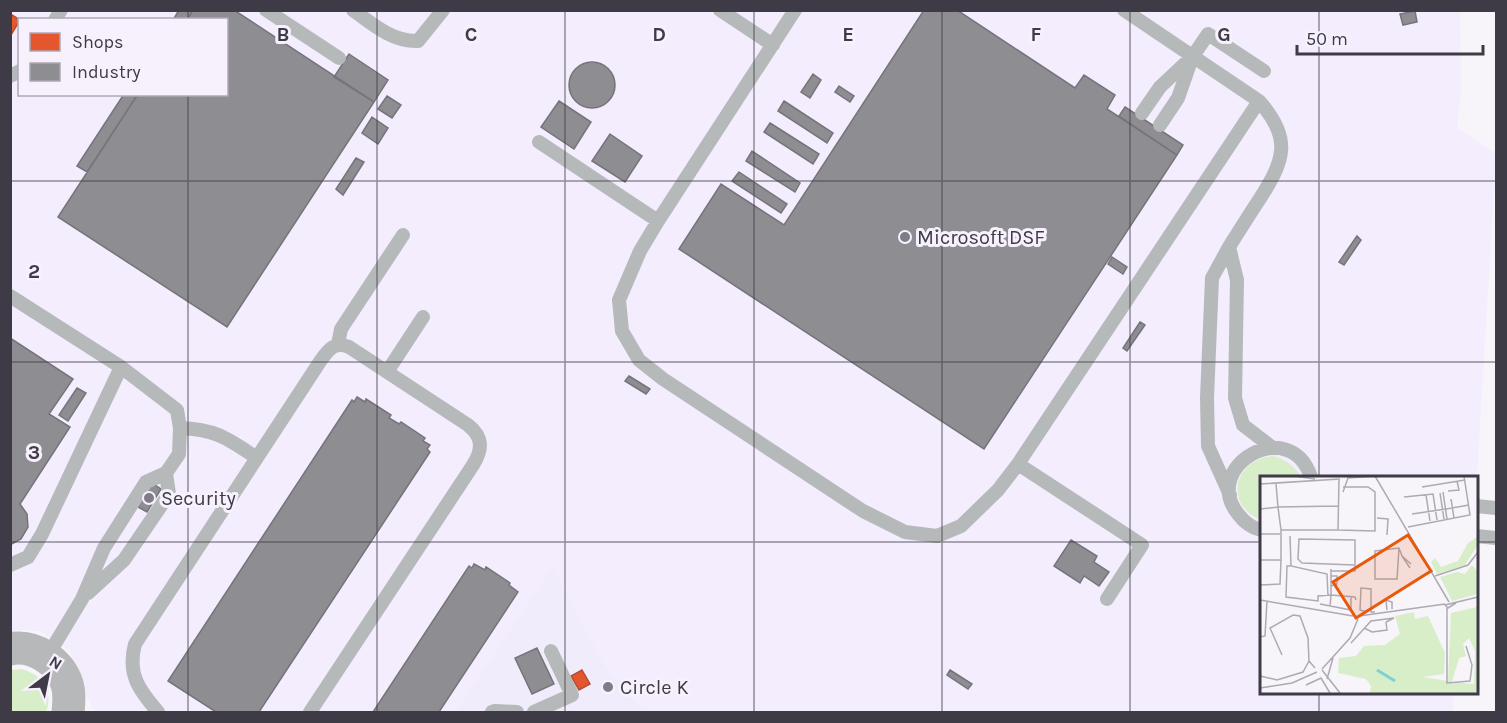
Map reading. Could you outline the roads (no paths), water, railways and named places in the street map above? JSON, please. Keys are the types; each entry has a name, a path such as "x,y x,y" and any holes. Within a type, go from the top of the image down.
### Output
{"main road":[{"path":"10,649 32,650 47,657 59,669 67,684 70,700 68,712"}],"lane":[{"path":"266,10 339,58"},
{"path":"352,10 383,31 406,42 418,41 443,10"},
{"path":"720,10 773,45"},
{"path":"795,10 640,251 619,300 622,332 639,360 663,379 863,512 905,532 937,536 961,526 998,490 1018,464 1259,101"},
{"path":"1124,10 1259,101 1272,116 1280,134 1281,154 1276,173 1212,278 1207,398 1208,446 1235,509 1244,521 1260,529"},
{"path":"1142,113 1160,87 1192,56 1208,34 1264,71"},
{"path":"1160,125 1178,98 1192,56"},
{"path":"539,142 658,221"},
{"path":"338,344 341,329 403,235"},
{"path":"1229,247 1237,280 1235,398 1243,425 1273,448"},
{"path":"10,296 121,367 177,410 180,428 179,454 166,473 147,482 104,548 82,599 47,657"},
{"path":"387,372 423,317"},
{"path":"158,712 143,695 133,675 131,659 135,644 321,360 332,346 338,344 349,347 473,430 481,442 481,449 473,465 310,712"},
{"path":"10,565 28,557 42,534 121,367"},
{"path":"180,428 198,429 222,435 257,458"},
{"path":"1230,495 1231,481 1236,467 1246,456 1258,450 1273,448 1287,450 1300,458 1311,476"},
{"path":"1018,464 1142,545 1107,599"},
{"path":"82,599 124,560 169,494 166,473"},
{"path":"1477,506 1497,508"},
{"path":"1477,536 1497,538"},
{"path":"534,712 572,695 551,651"},
{"path":"492,712 517,712"}],"place":[{"name":"Microsoft DSF","path":"905,237"},
{"name":"Security","path":"149,498"},
{"name":"Circle K","path":"608,687"}]}
